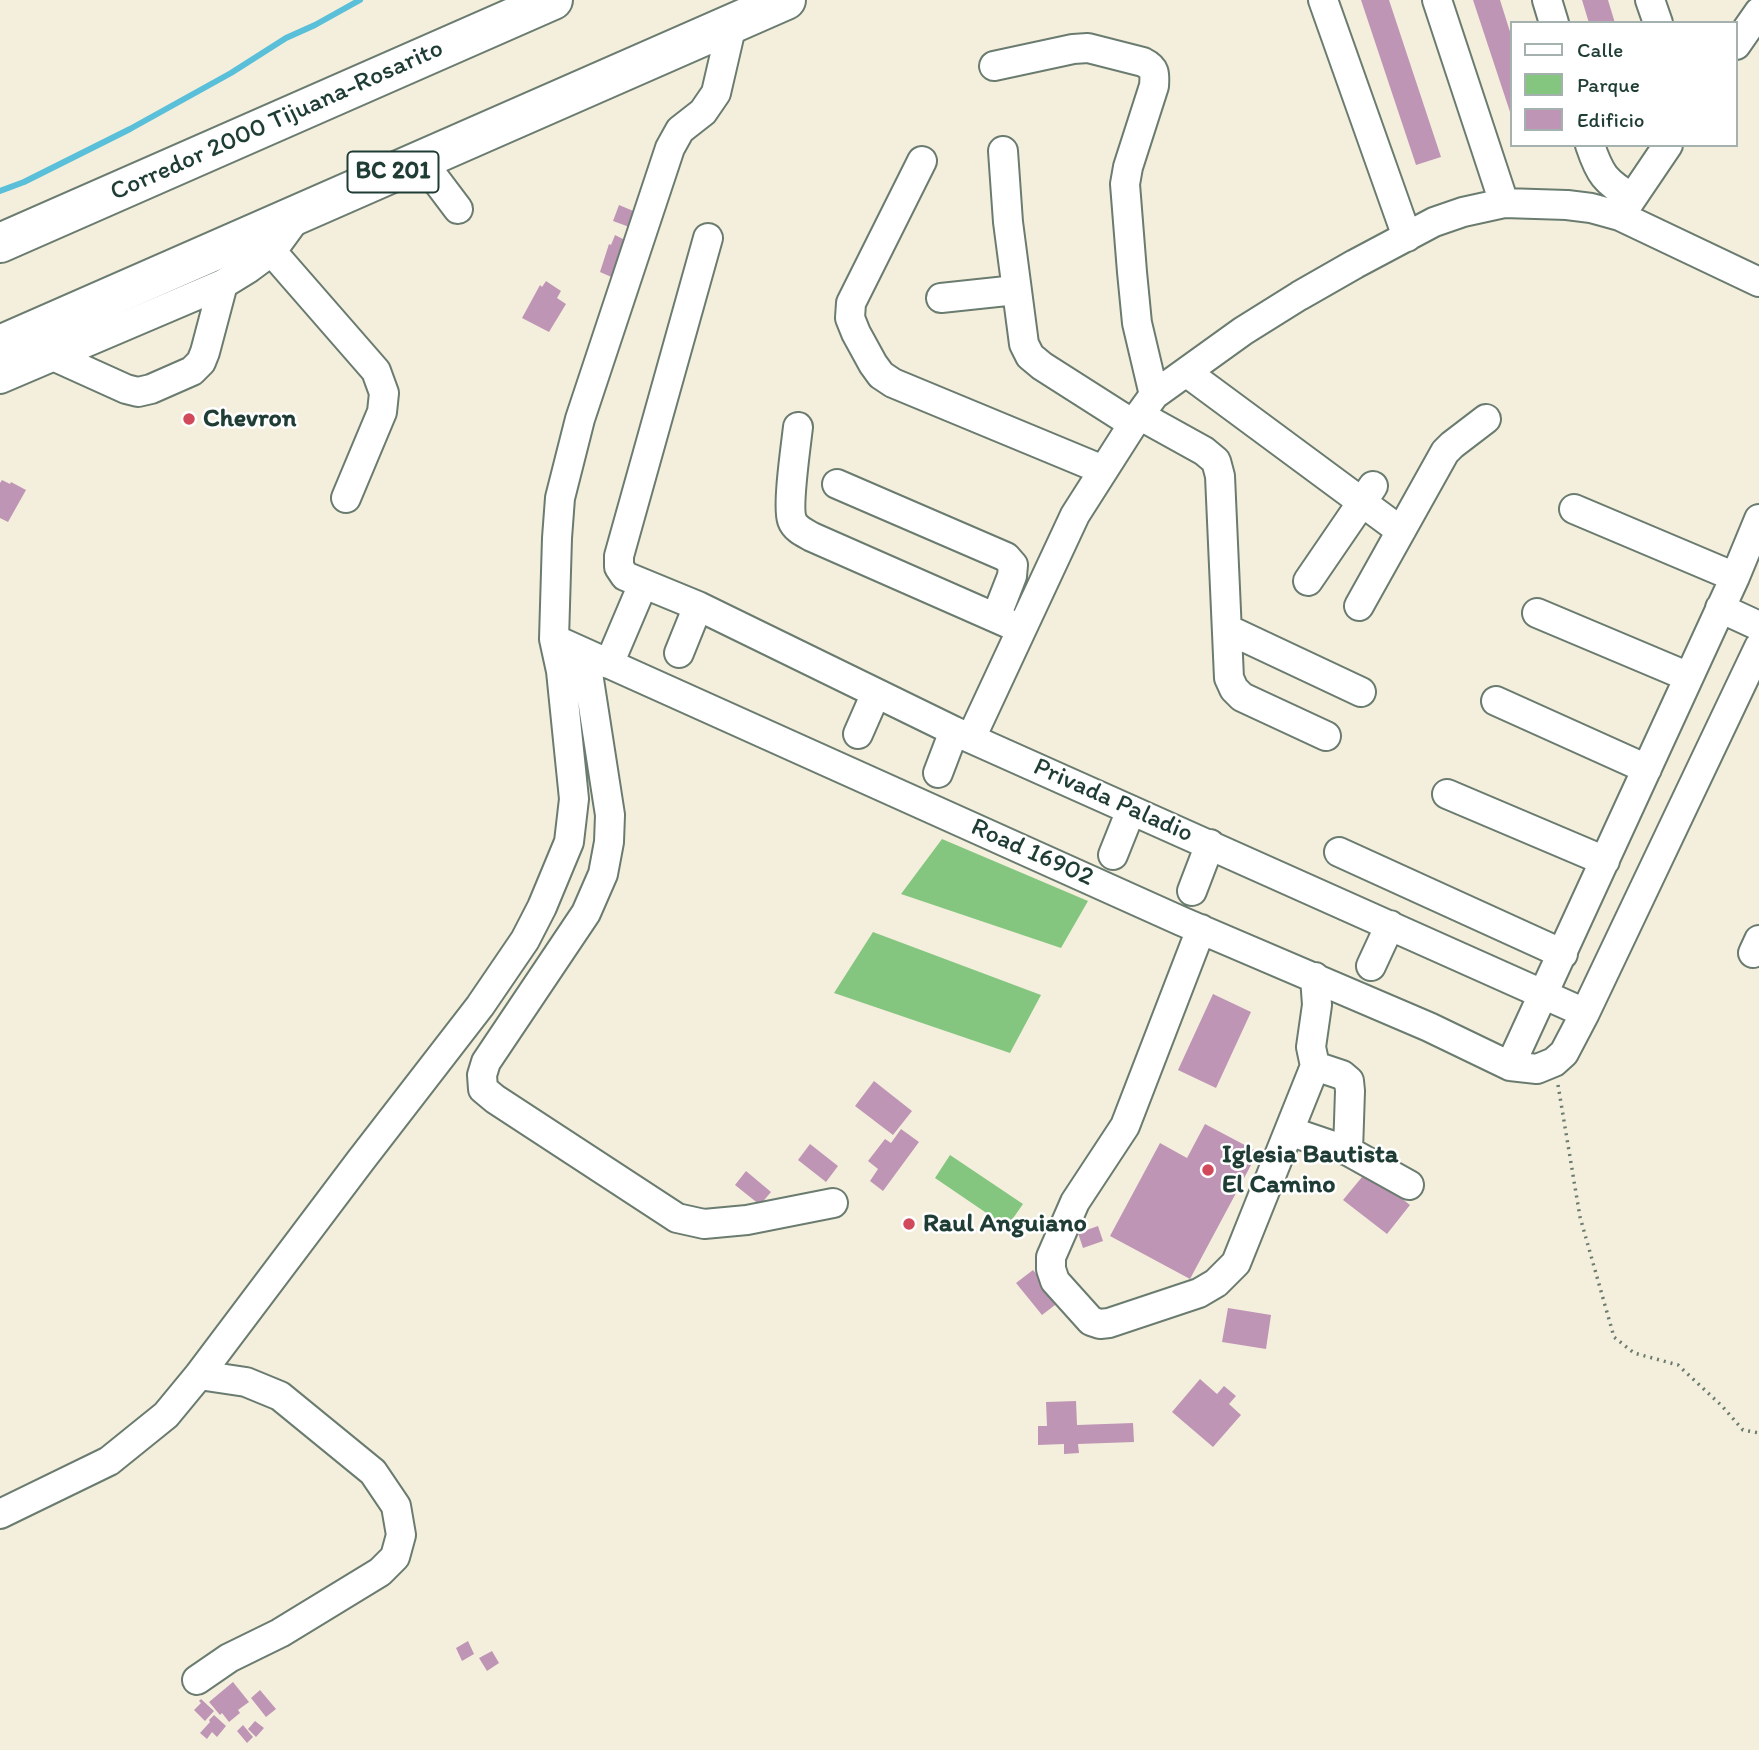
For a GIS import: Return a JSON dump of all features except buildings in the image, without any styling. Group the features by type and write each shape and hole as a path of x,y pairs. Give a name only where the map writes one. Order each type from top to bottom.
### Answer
{"highway":[{"name":"Corredor 2000 Tijuana-Rosarito","path":"0,243 553,0"},
{"name":"BC 201","path":"0,345 264,242 300,214 786,0"}],"street":[{"path":"1323,0 1407,237"},
{"path":"1437,0 1504,203"},
{"path":"1547,0 1552,21"},
{"path":"1650,0 1657,21"},
{"path":"0,1514 109,1461 166,1415 480,1006 524,940 542,906 569,842 574,799 561,671 554,639 560,498 580,419 670,148 680,130 703,112 716,93 732,23"},
{"path":"994,66 1088,48 1151,65 1155,74 1154,86 1125,184 1142,411"},
{"path":"1591,147 1598,167 1626,207 1759,282"},
{"path":"1626,207 1667,147"},
{"path":"1003,151 1016,290 1023,337 1030,356 1042,366 1142,411 1216,461 1220,476 1229,678 1234,689 1242,696 1325,736"},
{"path":"421,160 458,209"},
{"path":"922,161 851,303 850,318 873,364 881,375 893,383 1103,470"},
{"path":"938,773 1021,629 1074,515 1142,411 1186,372 1243,331 1299,296 1434,222 1504,203 1591,208 1626,207"},
{"name":"Privada Paladio","path":"708,238 619,556 619,568 625,576 698,606 962,735 1586,1013"},
{"path":"0,379 223,284 249,268 264,242 376,371 384,393 382,412 346,498"},
{"path":"53,356 126,389 138,392 151,389 192,371 201,362 223,284"},
{"path":"941,298 1016,290"},
{"path":"1186,372 1368,494 1401,531"},
{"path":"1359,606 1445,452 1486,419"},
{"path":"798,427 790,506 792,520 798,529 1021,629"},
{"path":"837,484 1006,557 1013,565 1012,576 996,617"},
{"path":"1308,581 1368,494"},
{"path":"1574,509 1735,577"},
{"path":"1759,519 1735,577 1510,1066 1536,1069 1554,1062 1564,1054 1586,1013 1759,647"},
{"path":"643,584 597,659 610,815 609,842 603,874 586,913 486,1062 482,1075 483,1089 677,1218 704,1224 747,1220 833,1203"},
{"path":"679,653 698,606"},
{"path":"1720,608 1759,626"},
{"path":"1536,613 1689,677"},
{"path":"1227,629 1361,692"},
{"name":"Road 16902","path":"554,639 1201,929 1437,1031 1510,1066"},
{"path":"858,734 876,693"},
{"path":"1496,701 1647,769"},
{"path":"1447,794 1605,861"},
{"path":"1113,855 1131,810"},
{"path":"1192,891 1210,844"},
{"path":"1339,852 1563,954"},
{"path":"1371,966 1390,925"},
{"path":"1201,929 1125,1126 1075,1202 1051,1257 1055,1282 1091,1321 1100,1324 1121,1319 1199,1293 1216,1283 1236,1263 1315,1066 1311,1047 1317,1005 1315,977"},
{"path":"1315,1066 1342,1075 1349,1081 1348,1152"},
{"path":"1289,1131 1348,1152 1409,1185"},
{"path":"197,1680 229,1658 280,1633 380,1572 395,1557 401,1535 396,1506 373,1472 280,1396 246,1382 199,1375"}],"path":[{"path":"1554,1062 1580,1217 1614,1338 1634,1353 1678,1365 1743,1430 1759,1433"}],"green space":[{"path":"942,839 1088,901 1061,948 901,894"},
{"path":"873,932 1041,995 1010,1053 834,993"},
{"path":"950,1155 1023,1204 1007,1227 935,1178"}],"waterway":[{"path":"0,191 24,182 130,129 231,73 286,38 360,0"}],"place":[{"name":"Chevron","path":"189,419"},
{"name":"Iglesia Bautista El Camino","path":"1208,1170"},
{"name":"Raul Anguiano","path":"909,1224"}]}
